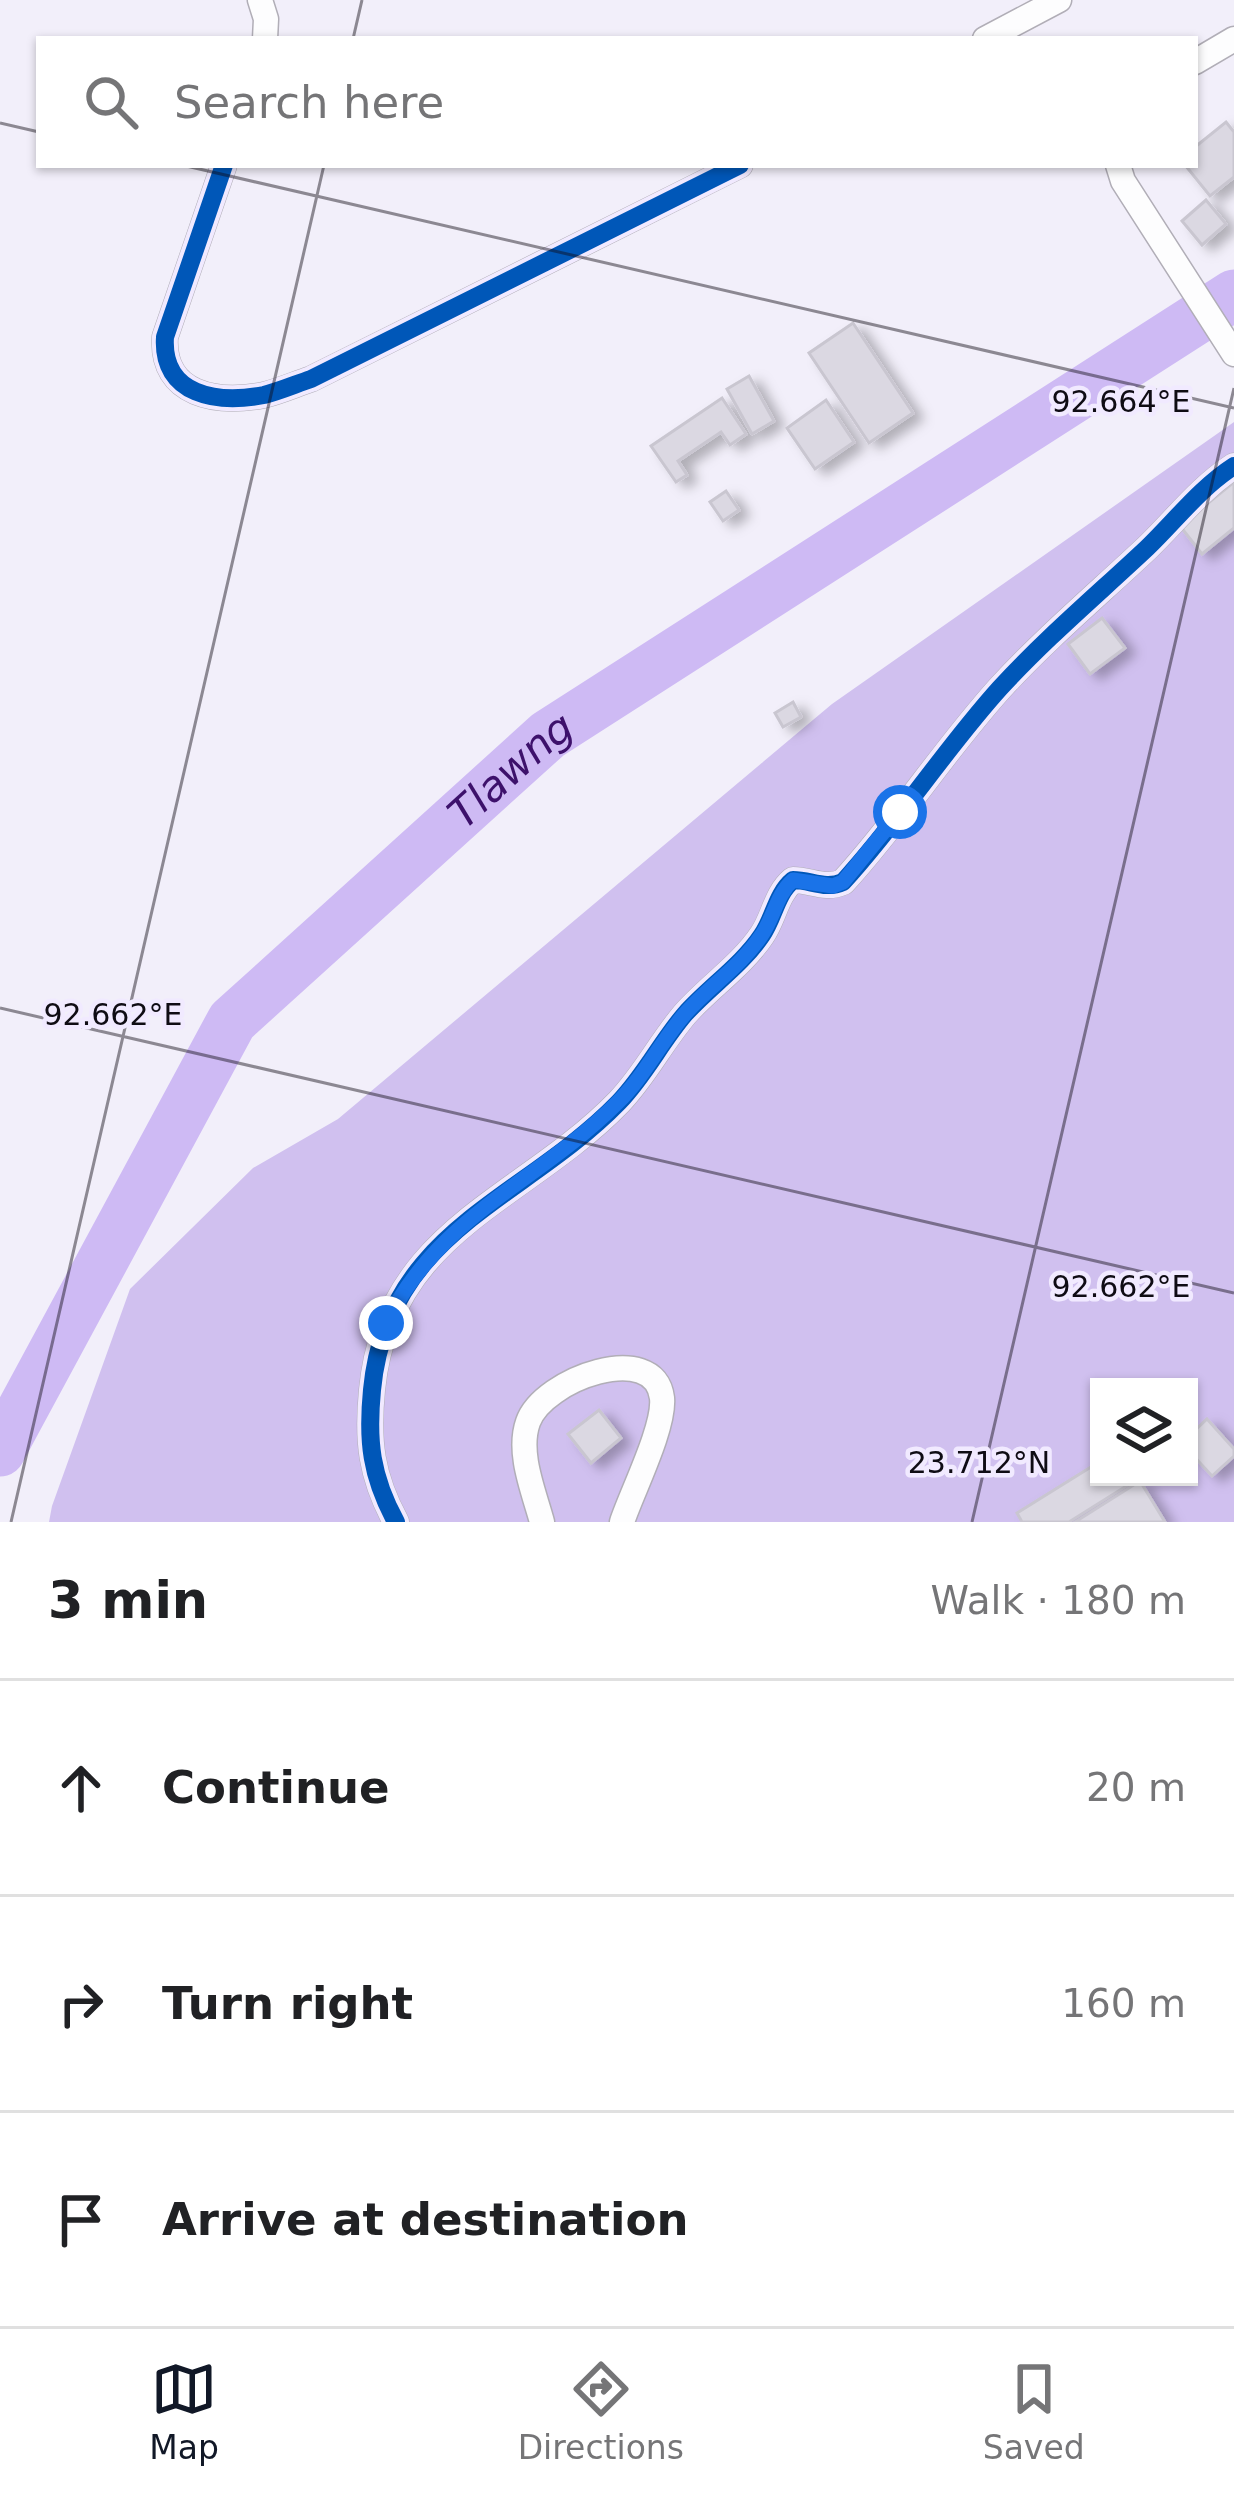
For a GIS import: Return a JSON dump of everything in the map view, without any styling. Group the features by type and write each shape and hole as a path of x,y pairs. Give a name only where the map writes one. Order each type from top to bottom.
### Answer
{"street":[{"path":"260,0 265,36"},
{"path":"991,36 1059,0"},
{"path":"1198,60 1234,39"},
{"path":"223,168 165,337 164,355 179,382 216,397 268,394 311,379 734,168"},
{"path":"1119,168 1234,354"},
{"path":"396,1522 380,1493 370,1450 374,1369 386,1323 401,1292 426,1259 458,1228 574,1142 619,1102 679,1022 763,934 785,887 793,880 833,886 843,882 997,691 1160,536 1179,512 1234,466"},
{"path":"542,1522 527,1468 528,1420 557,1387 619,1367 647,1376 662,1397 659,1420 622,1522"}],"shaded area":[{"path":"1234,422 1234,1522 49,1522 130,1289 253,1168 338,1119 832,704"}],"building":[{"path":"1226,122 1234,132 1234,177 1210,196 1187,168 1198,168 1198,145"},
{"path":"1206,200 1226,224 1202,245 1182,221"},
{"path":"853,323 913,413 869,443 809,353"},
{"path":"749,376 774,421 752,434 727,389"},
{"path":"722,398 746,434 730,445 721,432 678,461 687,475 676,482 651,446"},
{"path":"826,400 854,442 815,469 787,428"},
{"path":"1234,482 1234,528 1202,554 1180,526"},
{"path":"726,491 739,510 723,521 710,502"},
{"path":"1102,618 1125,648 1090,674 1068,644"},
{"path":"793,702 801,717 783,727 775,713"},
{"path":"599,1410 621,1438 591,1463 568,1434"},
{"path":"1207,1419 1234,1449 1234,1456 1212,1476 1198,1461 1198,1428"},
{"path":"1090,1468 1090,1486 1126,1486 1069,1522 1022,1522 1017,1513"},
{"path":"1132,1486 1143,1486 1165,1522 1075,1522"}],"waterway":[{"name":"Tlawng","path":"0,1451 232,1021 548,735 1234,295"}],"cycle path":[{"path":"223,168 165,337 166,357 182,384 196,392 229,398 264,395 311,379 734,168"},
{"path":"396,1522 373,1458 372,1390 383,1336 403,1291 431,1255 619,1102 685,1014 754,946 793,880 824,885 843,882 1000,688 1199,494 1234,466"}],"route":[{"path":"386,1323 401,1292 426,1259 458,1228 574,1142 619,1102 696,1001 763,934 785,887 793,880 823,886 843,882 900,812"}]}
